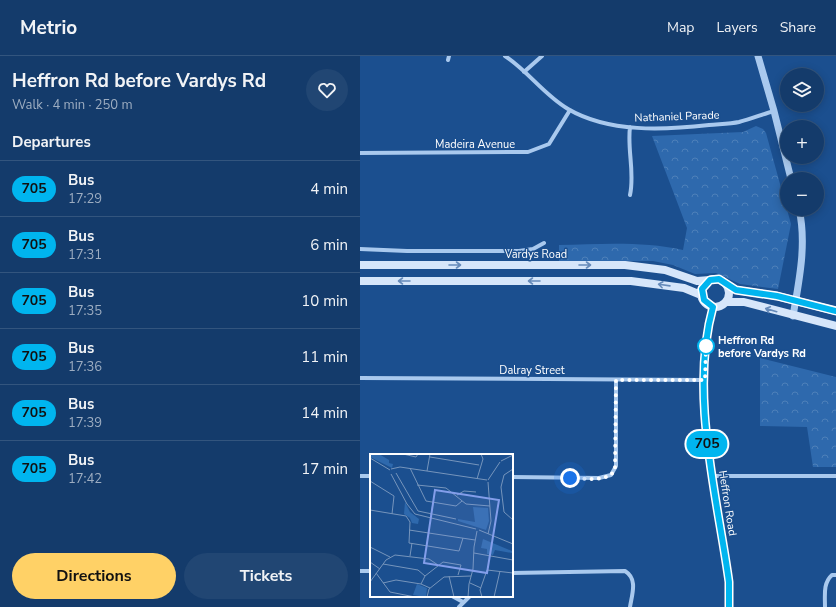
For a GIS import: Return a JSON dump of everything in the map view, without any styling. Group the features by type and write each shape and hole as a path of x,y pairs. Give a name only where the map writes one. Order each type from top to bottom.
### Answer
{"main road":[{"name":"Vardys Road","path":"360,265 625,265 666,270 697,281 710,280"},
{"path":"701,295 703,286 710,280 719,279 736,290 777,296 836,311"},
{"path":"360,281 631,282 684,288 701,295 706,304 713,307 718,307 726,302 744,302 836,326"},
{"path":"726,302 730,293 727,285"}],"street":[{"name":"Nathaniel Parade","path":"505,56 553,99 570,110 600,122 630,128 678,128 738,122 774,111"},
{"path":"524,72 542,56"},
{"path":"758,56 789,172"},
{"name":"Madeira Avenue","path":"360,153 528,152 549,144 570,110"},
{"path":"630,128 629,139 633,178 630,195"},
{"path":"793,316 802,249 802,224 800,216"},
{"path":"360,249 407,251 519,251 533,249 544,243"},
{"name":"Heffron Road","path":"713,307 706,338 705,430 729,582 729,607"},
{"name":"Dalray Street","path":"360,378 705,380"},
{"path":"513,477 600,478 612,475 616,466 616,380"},
{"path":"713,476 836,476"},
{"path":"513,573 625,571 631,575 633,581 630,607"},
{"path":"825,607 826,585 834,575"},
{"path":"454,597 463,602"},
{"path":"459,607 469,597"}],"green space":[{"path":"756,126 763,129 766,133 780,184 780,216 789,216 791,224 778,289 740,284 716,273 695,274 673,265 653,261 559,261 559,245 637,244 683,250 687,228 652,136 743,132"},
{"path":"760,358 836,377 836,467 813,467 807,427 760,426"}],"bus line":[{"name":"705","path":"729,607 729,582 705,430 706,338 707,328 713,307 706,304 701,295 703,286 710,280 719,279 736,290 777,296 836,311"}],"place":[{"name":"Heffron Rd before Vardys Rd","path":"706,346"}],"route":[{"path":"570,478 604,478 612,475 615,470 616,380 705,380 706,346"}]}
